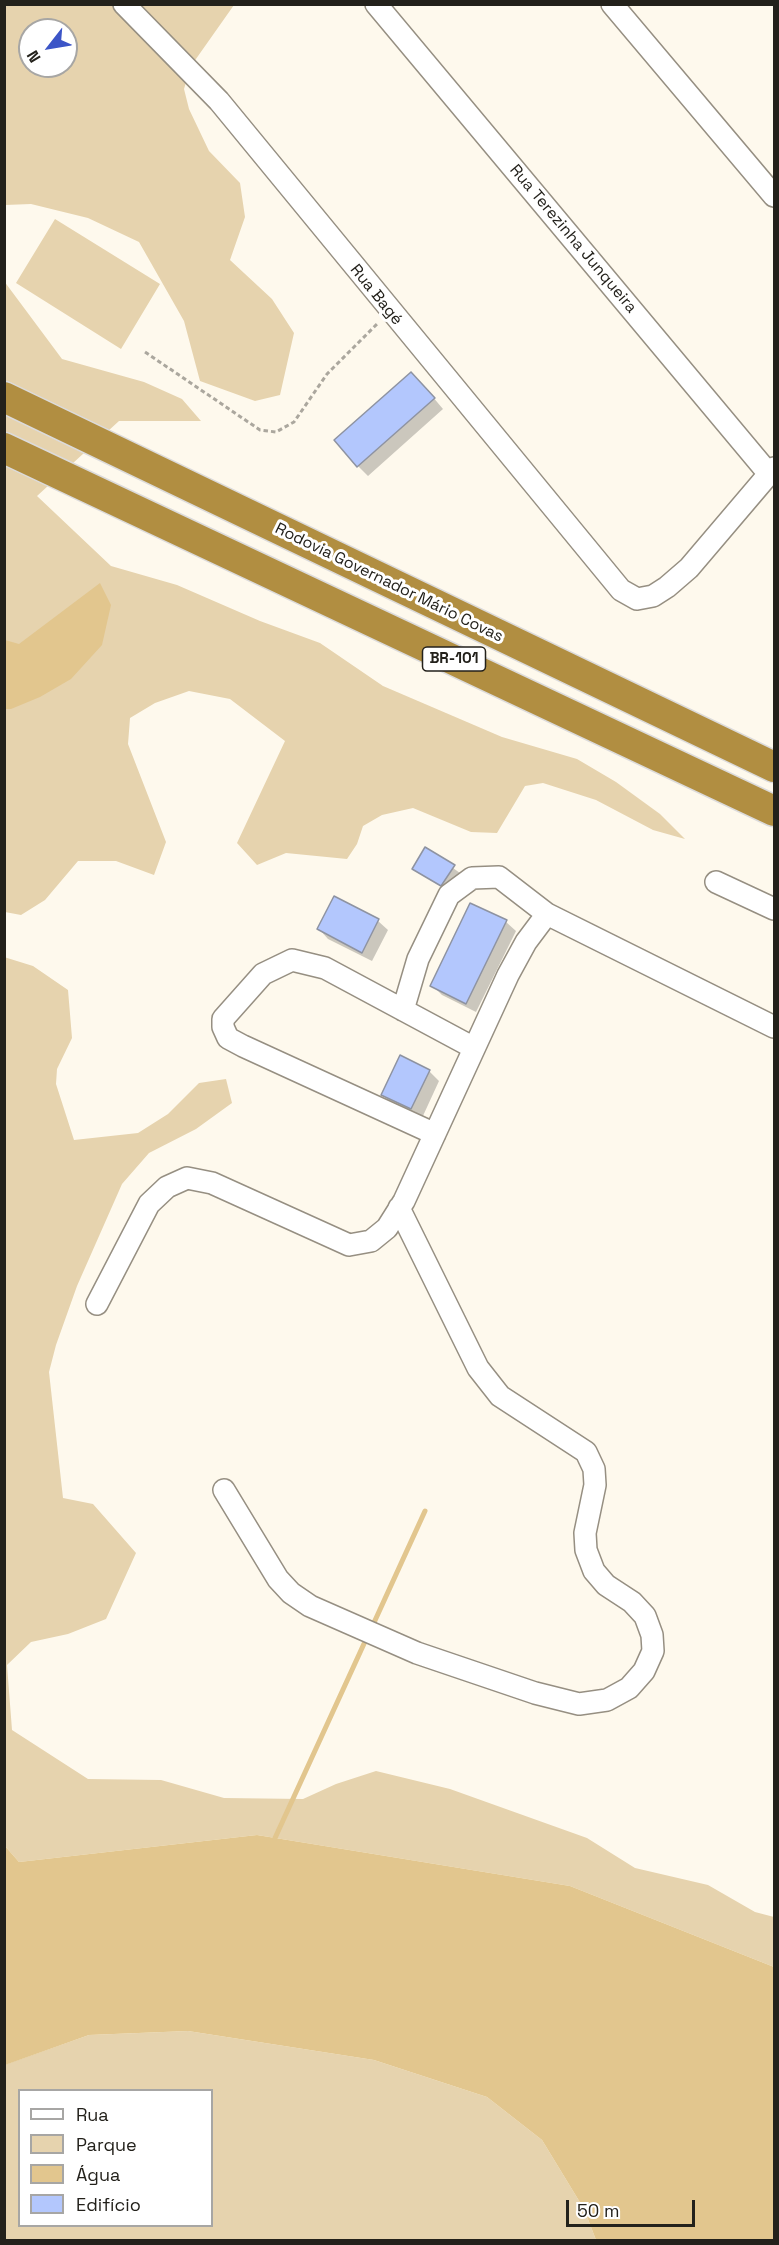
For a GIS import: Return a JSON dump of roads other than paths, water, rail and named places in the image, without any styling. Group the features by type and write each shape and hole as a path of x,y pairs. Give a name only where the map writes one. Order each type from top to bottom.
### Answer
{"highway":[{"name":"Rodovia Governador Mário Covas","path":"4,397 774,767"},
{"name":"BR-101","path":"4,448 774,811"}],"street":[{"name":"Rua Bagé","path":"124,4 219,101 621,590 637,599 653,596 667,587 689,568 772,471"},
{"name":"Rua Terezinha Junqueira","path":"376,4 772,471"},
{"path":"612,4 774,196"},
{"path":"403,1010 418,959 449,895 472,878 499,877 547,914 774,1027"},
{"path":"717,882 774,909"},
{"path":"97,1304 149,1204 167,1187 187,1178 212,1183 349,1245 371,1241 387,1228 435,1134 526,942 547,914"},
{"path":"435,1134 228,1038 223,1027 223,1019 263,975 292,960 325,968 474,1048"},
{"path":"224,1490 278,1579 291,1593 310,1606 368,1631 464,1669 579,1704 607,1700 628,1688 644,1671 653,1651 652,1635 645,1617 632,1602 606,1585 594,1571 586,1550 585,1533 595,1485 594,1469 586,1452 500,1396 478,1368 399,1208"}],"water":[{"path":"100,583 111,605 102,645 71,679 40,697 11,709 5,709 5,640 19,644"},
{"path":"257,1835 570,1886 774,1967 774,2240 596,2240 584,2209 542,2140 487,2097 374,2060 188,2031 89,2035 5,2065 5,1846 19,1862"}],"waterway":[{"path":"372,1627 425,1511"},
{"path":"275,1838 368,1635"}]}
